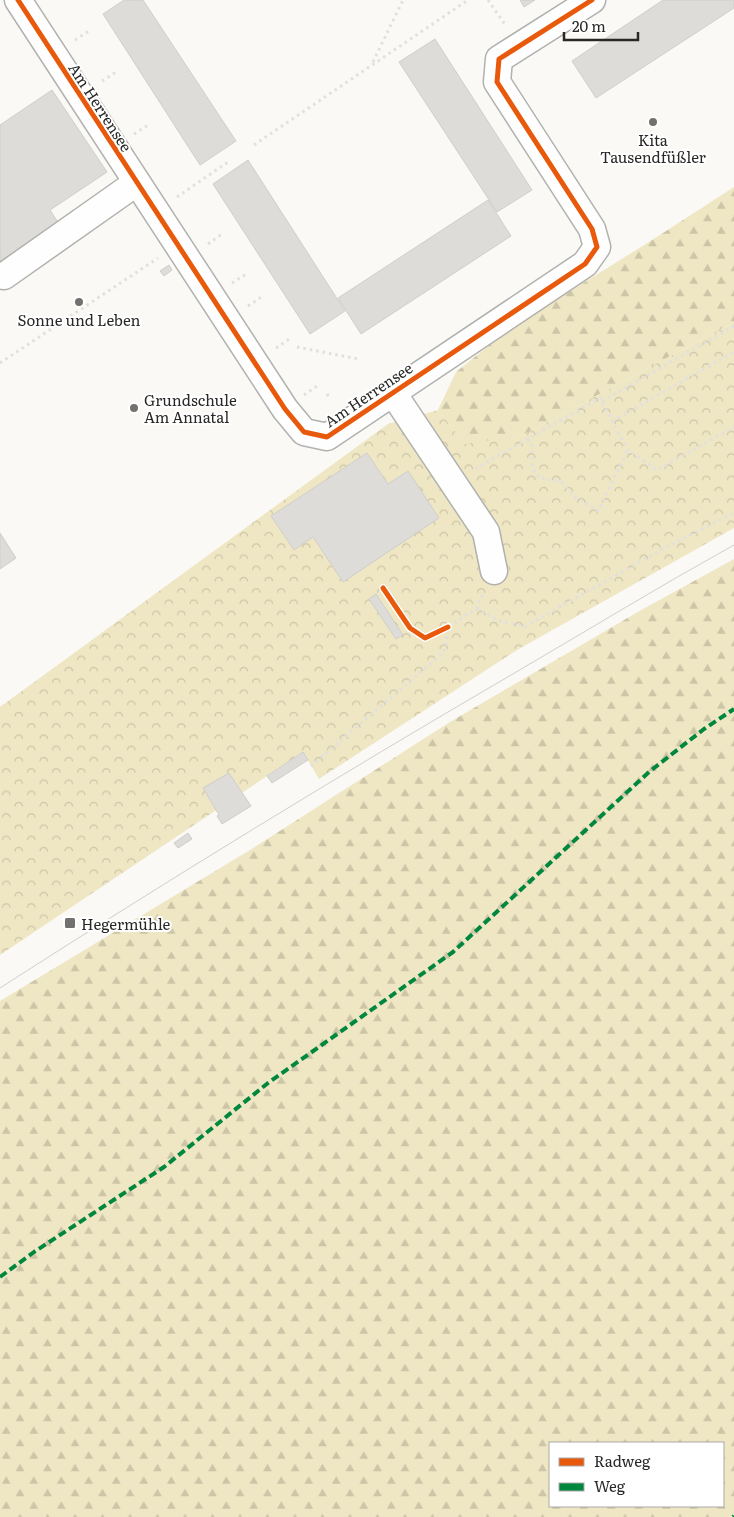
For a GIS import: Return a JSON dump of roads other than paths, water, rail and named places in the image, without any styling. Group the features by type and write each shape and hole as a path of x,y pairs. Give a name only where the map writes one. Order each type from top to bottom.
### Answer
{"street":[{"name":"Am Herrensee","path":"18,0 285,409 304,432 327,437 584,264 597,247 592,229 497,82 498,59 592,0"},
{"path":"4,276 136,183"},
{"path":"393,393 486,532 494,571"}],"tram line":[{"path":"0,988 318,790 734,545"}],"place":[{"name":"Kita Tausendfüßler","path":"653,122"},
{"name":"Sonne und Leben","path":"79,302"},
{"name":"Grundschule Am Annatal","path":"134,408"},
{"name":"Hegermühle","path":"70,923"}]}
